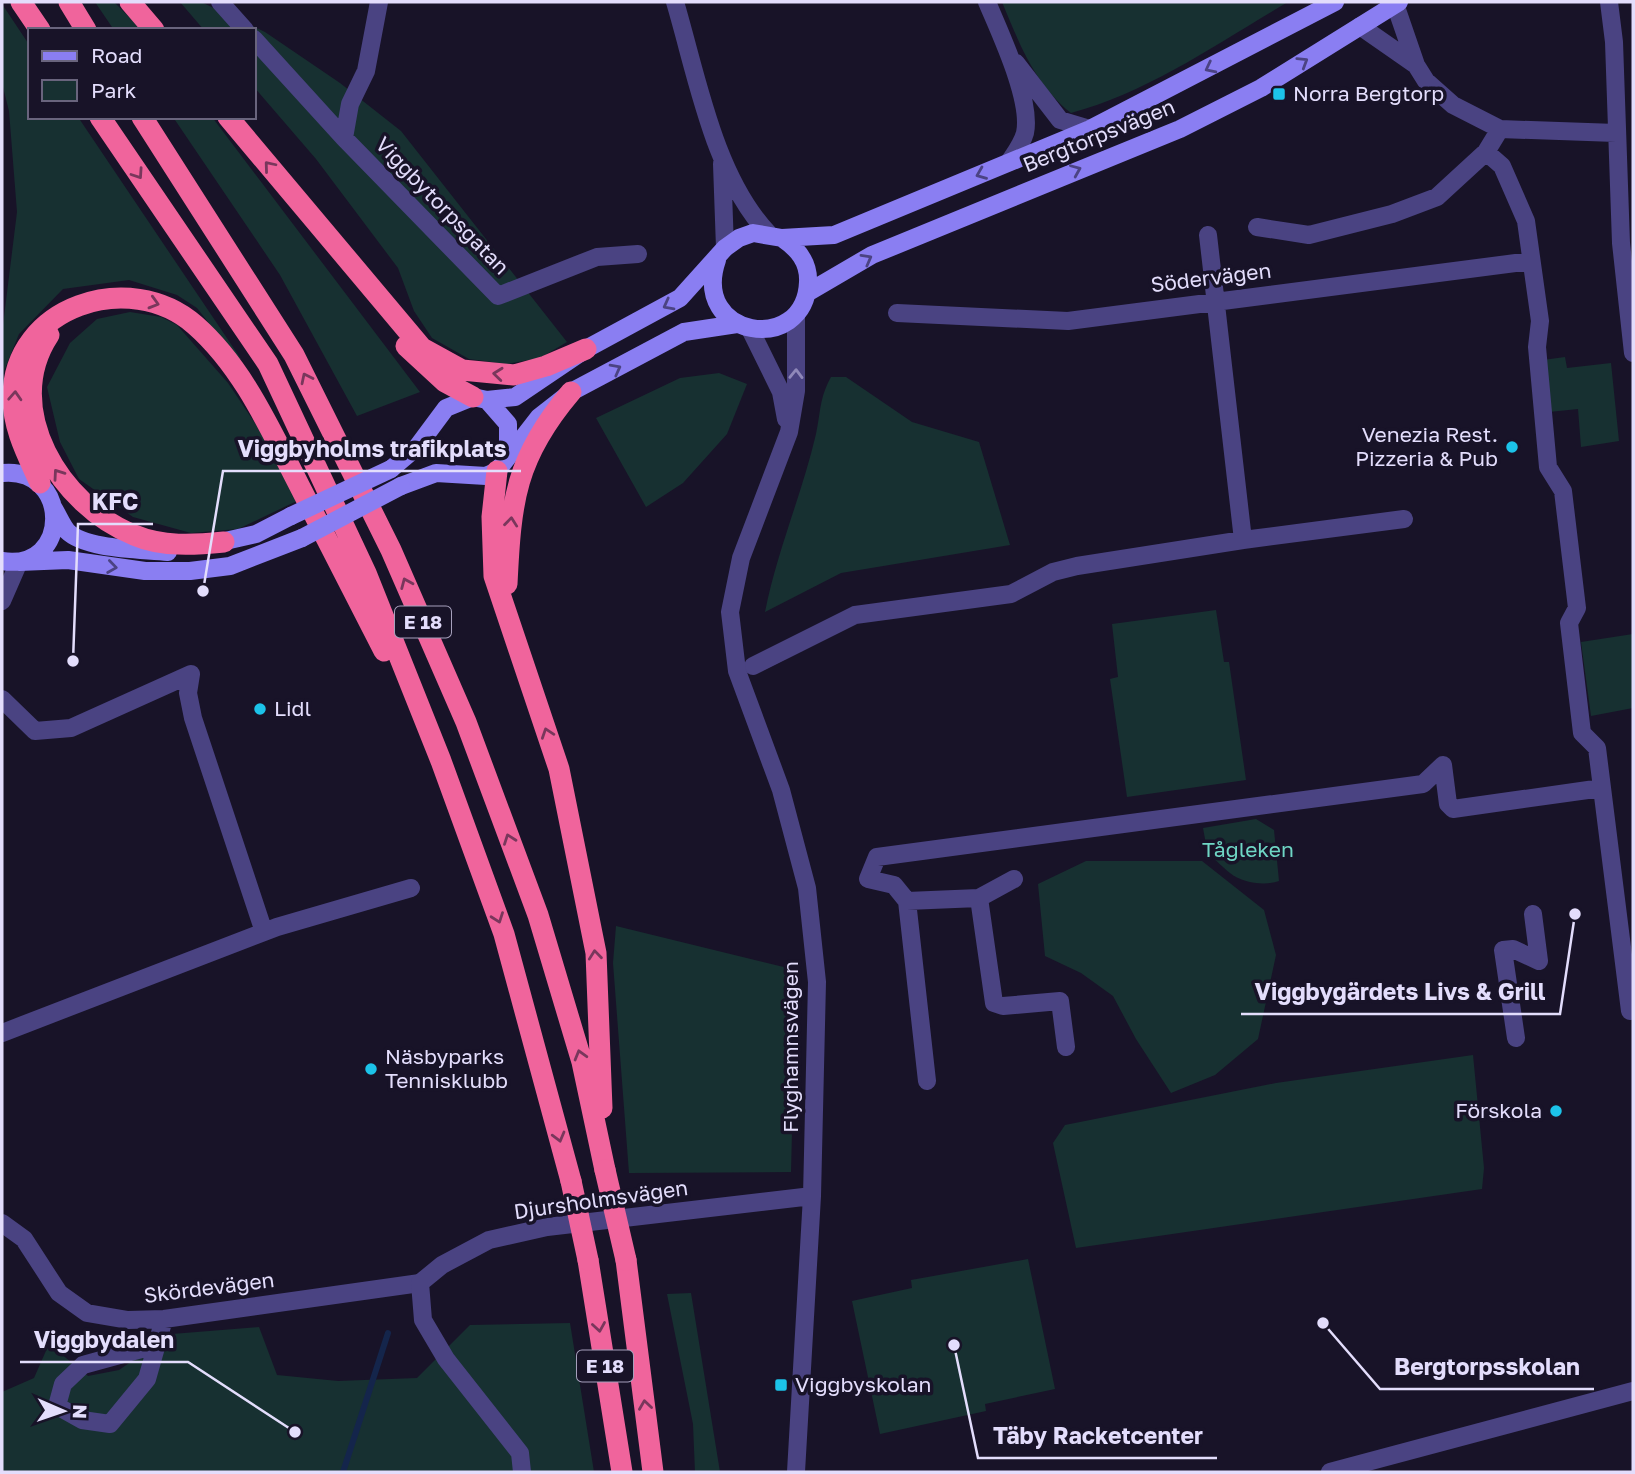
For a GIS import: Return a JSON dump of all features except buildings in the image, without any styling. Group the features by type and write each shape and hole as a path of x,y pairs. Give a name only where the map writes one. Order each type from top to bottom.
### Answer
{"highway":[{"path":"21,2 39,28"},
{"path":"69,2 85,28"},
{"path":"130,2 152,28"},
{"name":"E 18","path":"101,119 268,364 366,573 441,761 504,934 571,1181 588,1260 622,1472"},
{"name":"E 18","path":"143,119 294,355 397,562 466,722 538,915 582,1062 625,1260 653,1472"},
{"path":"230,119 422,348 462,370 514,375 546,366 586,349"},
{"path":"310,214 372,304 415,358 445,382 480,398"},
{"path":"40,483 19,435 13,397 22,357 37,334 57,317 106,297 140,299 172,308 213,341 257,403 441,761"},
{"path":"88,303 56,325 41,348 32,380 36,427 52,467 72,493 102,519 135,536 184,546 223,542"},
{"path":"506,614 510,518 523,462 545,423 571,392"},
{"path":"503,464 492,517 495,576 559,769 596,953 604,1170"}],"main road":[{"name":"Bergtorpsvägen","path":"40,483 67,531 95,544 170,552 256,534 391,469 416,447 446,408 480,398 515,397 586,349 680,298 738,238 834,235 1090,129 1335,2"},
{"name":"Bergtorpsvägen","path":"807,293 872,255 1180,129 1261,88 1397,3"},
{"path":"10,561 68,561 145,571 190,571 230,566 302,538 401,486 436,473 486,476 503,464 539,417 571,392 684,332 743,327 763,330 782,324 796,315 807,293 808,272 803,258 775,236"},
{"path":"721,253 712,273 712,289 717,304 743,327"},
{"path":"480,398 508,424 503,464"},
{"path":"2,473 27,475 40,483"},
{"path":"10,561 39,552 47,544 55,524 53,508"}],"street":[{"path":"220,2 243,28"},
{"path":"344,138 350,104 366,71 379,2"},
{"path":"675,2 721,157 751,215 775,236"},
{"path":"987,2 1009,54 1022,100 1025,131 1009,162"},
{"path":"1609,2 1614,42 1621,243 1633,353"},
{"path":"1397,3 1416,65 1426,81 1453,105 1500,129 1616,133"},
{"path":"1360,26 1416,65"},
{"name":"Viggbytorpsgatan","path":"256,41 344,138 498,296 597,257 638,254"},
{"path":"1009,54 1060,120 1090,129"},
{"name":"Södervägen","path":"1257,227 1309,235 1392,214 1437,197 1486,152 1500,129"},
{"path":"1486,152 1502,166 1526,221 1540,321 1537,347 1548,467 1563,491 1577,608 1569,623 1583,733 1597,748 1630,1011"},
{"path":"721,157 721,253"},
{"path":"1208,235 1243,540"},
{"name":"Södervägen","path":"897,313 1068,321 1531,261"},
{"name":"Flyghamnsvägen","path":"796,315 796,391 789,432 741,558 730,612 737,671 781,790 807,888 817,982 812,1196 796,1472"},
{"path":"743,327 781,392 789,432"},
{"path":"752,666 855,615 1012,594 1053,572 1077,566 1243,540 1404,519"},
{"path":"2,601 10,561"},
{"path":"2,699 35,731 71,727 191,674 188,693 193,718 264,932"},
{"path":"927,1081 907,901 894,885 869,879 877,857 1423,784 1443,765 1448,804 1453,809 1602,788"},
{"path":"907,901 979,898 1014,879"},
{"path":"2,1033 264,932 411,888"},
{"path":"979,898 994,1003 1003,1006 1060,1001 1066,1046"},
{"path":"1516,1038 1503,950 1513,949 1539,961 1533,914"},
{"name":"Djursholmsvägen","path":"420,1283 442,1265 489,1240 547,1227 783,1197 812,1196"},
{"name":"Skördevägen","path":"2,1223 24,1239 58,1293 87,1313 128,1320 164,1319 420,1283"},
{"path":"420,1283 424,1320 446,1359 520,1453 522,1472"},
{"path":"156,1345 83,1364 63,1384 57,1406 82,1420 110,1424 147,1379 164,1319"},
{"path":"1330,1472 1633,1391"}],"green space":[{"path":"95,2 114,2 140,28 113,28"},
{"path":"180,2 201,2 265,32 340,83 401,131 567,342 540,358 507,364 469,359 432,338 414,311 398,268 316,159 256,89 256,28 202,28"},
{"path":"1002,2 1288,2 1209,50 1128,93 1071,113 1047,89 1029,62"},
{"path":"2,4 28,43 28,119 79,119 241,359 237,359 197,308 177,295 129,280 63,289 19,334 2,376 3,325 17,212 9,111 2,83"},
{"path":"174,119 214,119 420,392 357,416 280,275"},
{"path":"130,312 161,317 177,325 228,383 289,474 299,500 238,529 191,533 133,517 79,479 60,442 47,387 70,343 97,319"},
{"path":"1565,357 1567,368 1611,363 1619,441 1581,447 1578,409 1549,412 1543,360"},
{"path":"719,373 747,384 727,434 683,483 646,507 596,418 680,378"},
{"path":"831,377 846,377 912,422 979,442 1010,545 841,573 765,612 816,434 822,399"},
{"path":"1216,610 1224,662 1229,662 1246,780 1127,797 1110,679 1118,677 1112,624"},
{"path":"1633,634 1633,708 1591,716 1581,642"},
{"name":"Tågleken","path":"1256,819 1274,830 1279,881 1273,883 1241,879 1208,855 1203,828"},
{"path":"1086,861 1202,861 1264,910 1276,955 1258,1039 1215,1075 1171,1093 1136,1039 1113,996 1081,973 1045,956 1038,884"},
{"path":"616,926 796,970 791,1172 629,1173 613,963"},
{"path":"1473,1055 1484,1168 1482,1189 1076,1248 1053,1143 1065,1125 1276,1083"},
{"path":"1028,1259 1055,1389 985,1404 986,1411 880,1434 852,1301 912,1288 911,1280"},
{"path":"691,1293 720,1472 695,1472 693,1424 667,1294"},
{"path":"570,1323 594,1472 2,1472 2,1392 34,1378 49,1344 88,1376 119,1370 172,1334 259,1327 277,1375 338,1381 417,1378 470,1325"}],"waterway":[{"path":"343,1472 388,1333"}],"place":[{"name":"Norra Bergtorp","path":"1279,94"},
{"name":"Venezia Rest. Pizzeria & Pub","path":"1512,447"},
{"name":"Viggbyholms trafikplats","path":"203,591"},
{"name":"KFC","path":"73,661"},
{"name":"Lidl","path":"260,709"},
{"name":"Viggbygärdets Livs & Grill","path":"1575,914"},
{"name":"Näsbyparks Tennisklubb","path":"371,1069"},
{"name":"Förskola","path":"1556,1111"},
{"name":"Bergtorpsskolan","path":"1323,1323"},
{"name":"Täby Racketcenter","path":"954,1345"},
{"name":"Viggbyskolan","path":"781,1385"},
{"name":"Viggbydalen","path":"295,1432"}]}
